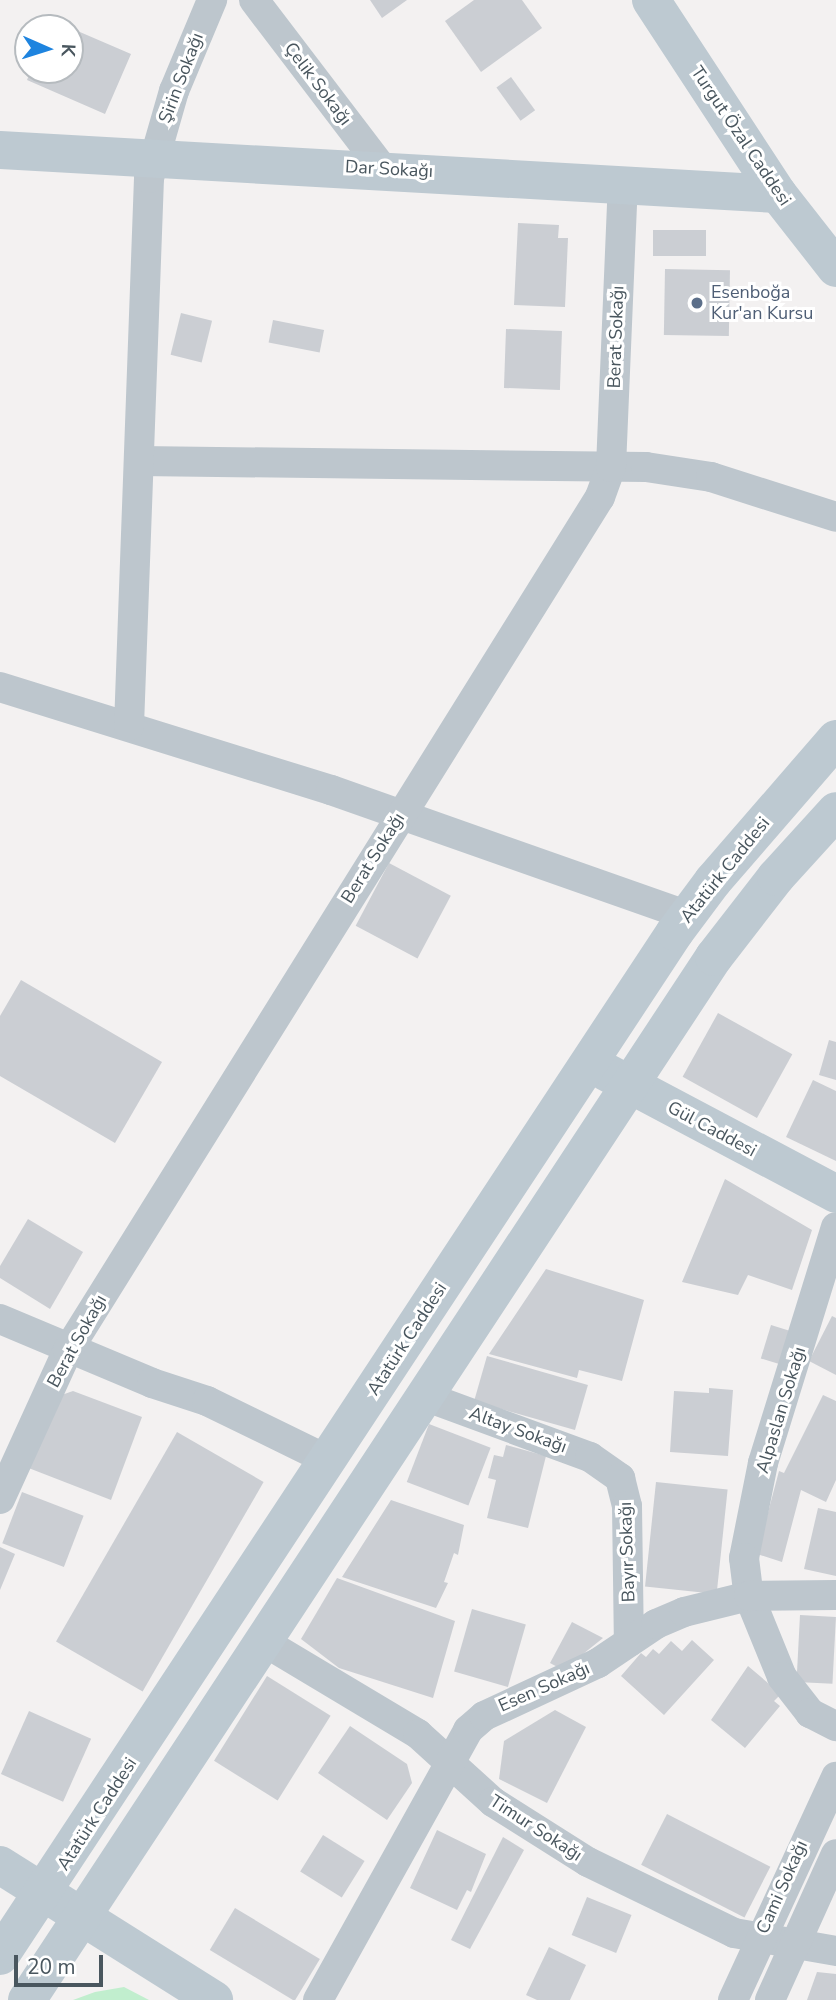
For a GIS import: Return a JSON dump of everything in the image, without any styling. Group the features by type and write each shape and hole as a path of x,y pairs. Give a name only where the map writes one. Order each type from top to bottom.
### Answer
{"street":[{"name":"Şirin Sokağı","path":"129,726 147,200 153,157 174,91 212,0"},
{"name":"Çelik Sokağı","path":"254,0 382,169"},
{"name":"Turgut Özal Caddesi","path":"651,0 778,194 836,268"},
{"name":"Dar Sokağı","path":"0,150 382,169 778,194"},
{"name":"Berat Sokağı","path":"0,1499 68,1350 398,816 591,512 611,467 623,183"},
{"path":"139,461 678,470 711,477 836,517"},
{"path":"0,687 129,726 686,915"},
{"name":"Atatürk Caddesi","path":"0,1956 45,1894 686,915 836,739"},
{"path":"27,2000 84,1920 424,1396 737,926 836,811"},
{"name":"Gül Caddesi","path":"590,1062 629,1086 836,1194"},
{"name":"Alpaslan Sokağı","path":"836,1227 749,1524 744,1558 749,1596 766,1644 794,1697 810,1713 836,1726"},
{"path":"0,1319 68,1350 207,1401 328,1460"},
{"name":"Altay Sokağı","path":"424,1396 611,1467"},
{"name":"Bayır Sokağı","path":"611,1467 624,1488 626,1506 629,1642"},
{"name":"Esen Sokağı","path":"318,2000 468,1730 484,1716 577,1674 684,1612 749,1596 836,1595"},
{"name":"Timur Sokağı","path":"266,1643 418,1734 451,1761 493,1802 588,1862 691,1914 759,1939 836,1951"},
{"name":"Cami Sokağı","path":"733,2000 836,1777"},
{"name":"Cami Sokağı","path":"770,2000 836,1854"},
{"path":"0,1865 214,2000"},
{"path":"0,1912 5,1915 0,1922"}],"green space":[{"path":"124,1987 149,2000 73,2000 95,1992"}],"building":[{"path":"370,0 407,0 382,18"},
{"path":"474,0 522,0 542,28 481,72 445,21"},
{"path":"84,34 131,54 105,114 36,84 84,84"},
{"path":"511,77 535,110 521,121 496,88"},
{"path":"518,223 559,225 558,238 568,238 565,307 514,305"},
{"path":"653,230 706,230 706,256 653,256"},
{"name":"Esenboğa Kur'an Kursu","path":"665,269 730,270 729,336 664,335"},
{"path":"181,313 212,321 202,362 171,355"},
{"path":"273,320 324,330 320,352 269,343"},
{"path":"506,329 562,331 560,390 504,388"},
{"path":"389,863 451,896 417,959 356,926"},
{"path":"21,980 162,1062 115,1143 0,1076 0,1016"},
{"path":"718,1013 792,1054 757,1118 683,1077"},
{"path":"829,1040 836,1042 836,1080 819,1075"},
{"path":"813,1080 836,1091 836,1161 786,1137"},
{"path":"725,1179 812,1230 792,1290 748,1275 738,1295 682,1282"},
{"path":"28,1219 83,1252 50,1309 0,1278 0,1266"},
{"path":"546,1269 644,1300 622,1381 579,1370 577,1378 489,1354"},
{"path":"832,1316 836,1318 836,1375 809,1361"},
{"path":"771,1325 791,1331 781,1365 761,1358"},
{"path":"487,1356 588,1385 575,1430 474,1401"},
{"path":"709,1388 733,1390 728,1456 670,1452 674,1391 709,1393"},
{"path":"73,1391 142,1417 111,1500 26,1467 53,1398"},
{"path":"823,1395 836,1401 836,1480 826,1502 801,1490 782,1562 757,1554 779,1471 784,1473"},
{"path":"429,1424 491,1448 468,1506 407,1482"},
{"path":"177,1432 264,1482 143,1692 56,1642"},
{"path":"506,1445 546,1456 528,1528 487,1518 496,1480 488,1478 494,1455 503,1457"},
{"path":"656,1482 728,1490 717,1594 645,1586"},
{"path":"22,1492 84,1516 64,1567 2,1543"},
{"path":"391,1500 464,1525 458,1555 454,1553 444,1582 448,1583 436,1608 342,1577"},
{"path":"818,1508 836,1512 836,1576 804,1569"},
{"path":"0,1547 15,1554 0,1590"},
{"path":"337,1578 455,1621 433,1698 339,1668 301,1639"},
{"path":"472,1609 526,1624 508,1687 454,1671"},
{"path":"800,1615 836,1617 832,1684 796,1682"},
{"path":"572,1622 603,1638 563,1670 550,1663"},
{"path":"692,1640 714,1660 664,1715 621,1676 641,1653 646,1657 653,1649 659,1654 671,1641 682,1651"},
{"path":"748,1666 781,1694 774,1701 780,1706 745,1748 711,1720"},
{"path":"267,1676 331,1716 278,1801 214,1761"},
{"path":"555,1710 586,1727 547,1803 499,1779 504,1741"},
{"path":"29,1711 91,1739 63,1802 1,1774"},
{"path":"350,1726 407,1764 412,1783 387,1820 318,1773"},
{"path":"667,1814 770,1867 744,1917 641,1865"},
{"path":"437,1830 486,1854 471,1892 467,1890 457,1910 410,1888"},
{"path":"323,1835 365,1861 342,1897 300,1871"},
{"path":"503,1837 524,1850 470,1949 451,1940"},
{"path":"587,1897 632,1915 616,1953 572,1935"},
{"path":"235,1908 320,1959 293,2000 210,1950"},
{"path":"549,1947 586,1965 570,2000 537,2000 526,1995"},
{"path":"817,1972 836,1974 836,2000 807,2000"}],"place":[{"name":"Esenboğa Kur'an Kursu","path":"697,303"}]}
